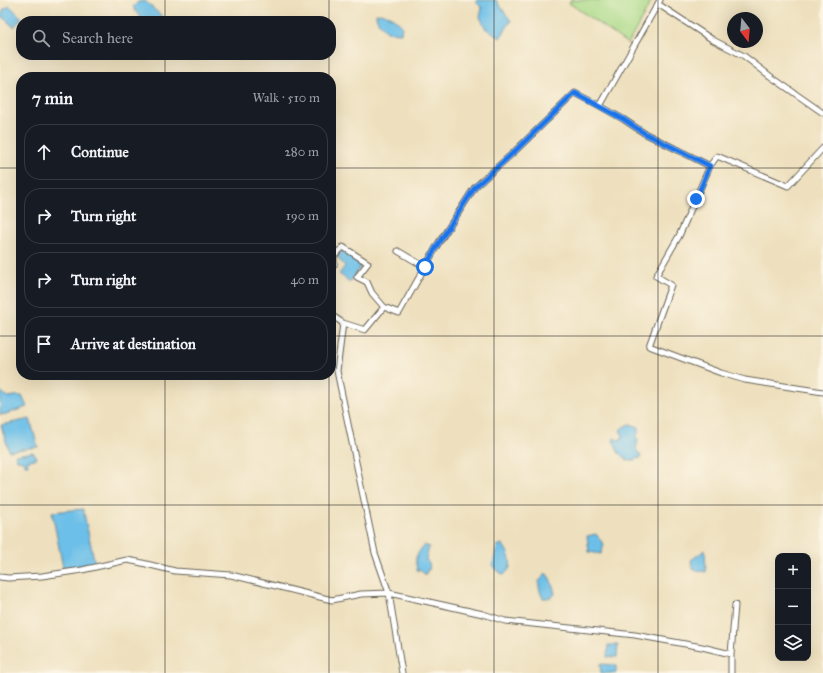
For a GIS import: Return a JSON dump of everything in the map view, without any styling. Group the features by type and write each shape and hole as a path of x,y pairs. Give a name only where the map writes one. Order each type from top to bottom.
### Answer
{"street":[{"path":"600,106 659,2 713,40 744,56 823,113"},
{"path":"336,254 343,247 368,263 358,277 367,282 372,292 384,306 399,313 438,244 475,187 514,152 575,93 623,119 644,133 710,166"},
{"path":"823,148 788,186 717,156 710,166 679,236 656,276 671,285 649,346 721,373 745,380 823,392"},
{"path":"398,251 425,267"},
{"path":"336,318 344,323 365,330 384,306"},
{"path":"344,323 337,371 375,553 389,593 402,673"},
{"path":"0,577 42,576 82,570 127,560 175,571 231,575 332,600 361,594 389,593 483,614 505,621 635,635 702,646 731,654"},
{"path":"731,673 735,605"}],"green space":[{"path":"571,0 652,0 628,44 569,3"}],"water":[{"path":"477,0 496,0 511,21 500,38 486,29 480,17 482,8 476,2"},
{"path":"145,1 162,16 139,16 133,7 138,2"},
{"path":"10,6 20,16 16,16 16,25 14,27 1,16 4,9"},
{"path":"380,13 392,17 399,23 402,26 401,33 387,32 377,19 376,14"},
{"path":"343,249 363,263 350,282 339,274 345,266 337,257"},
{"path":"0,391 8,397 22,396 27,407 0,415"},
{"path":"30,419 38,447 9,451 1,425"},
{"path":"630,424 639,427 639,431 636,436 638,440 636,449 641,456 639,459 637,458 627,461 618,452 613,441 614,438 618,440 621,439 623,436 620,430"},
{"path":"33,452 37,458 27,461 28,465 25,465 23,461 17,460 15,455"},
{"path":"83,509 95,564 63,568 52,512"},
{"path":"596,534 604,545 601,554 589,552 587,536"},
{"path":"502,544 510,558 510,568 504,575 492,565 497,546"},
{"path":"424,545 429,547 426,559 430,568 427,570 426,574 417,570 416,562 417,554"},
{"path":"705,550 706,572 693,570 691,560"},
{"path":"544,574 547,574 550,579 555,594 548,598 543,598 539,588 539,582"},
{"path":"608,645 618,645 617,657 607,657"},
{"path":"600,664 616,665 616,673 601,673"}],"route":[{"path":"425,267 475,187 514,152 575,93 623,119 644,133 710,166 696,199"}]}
